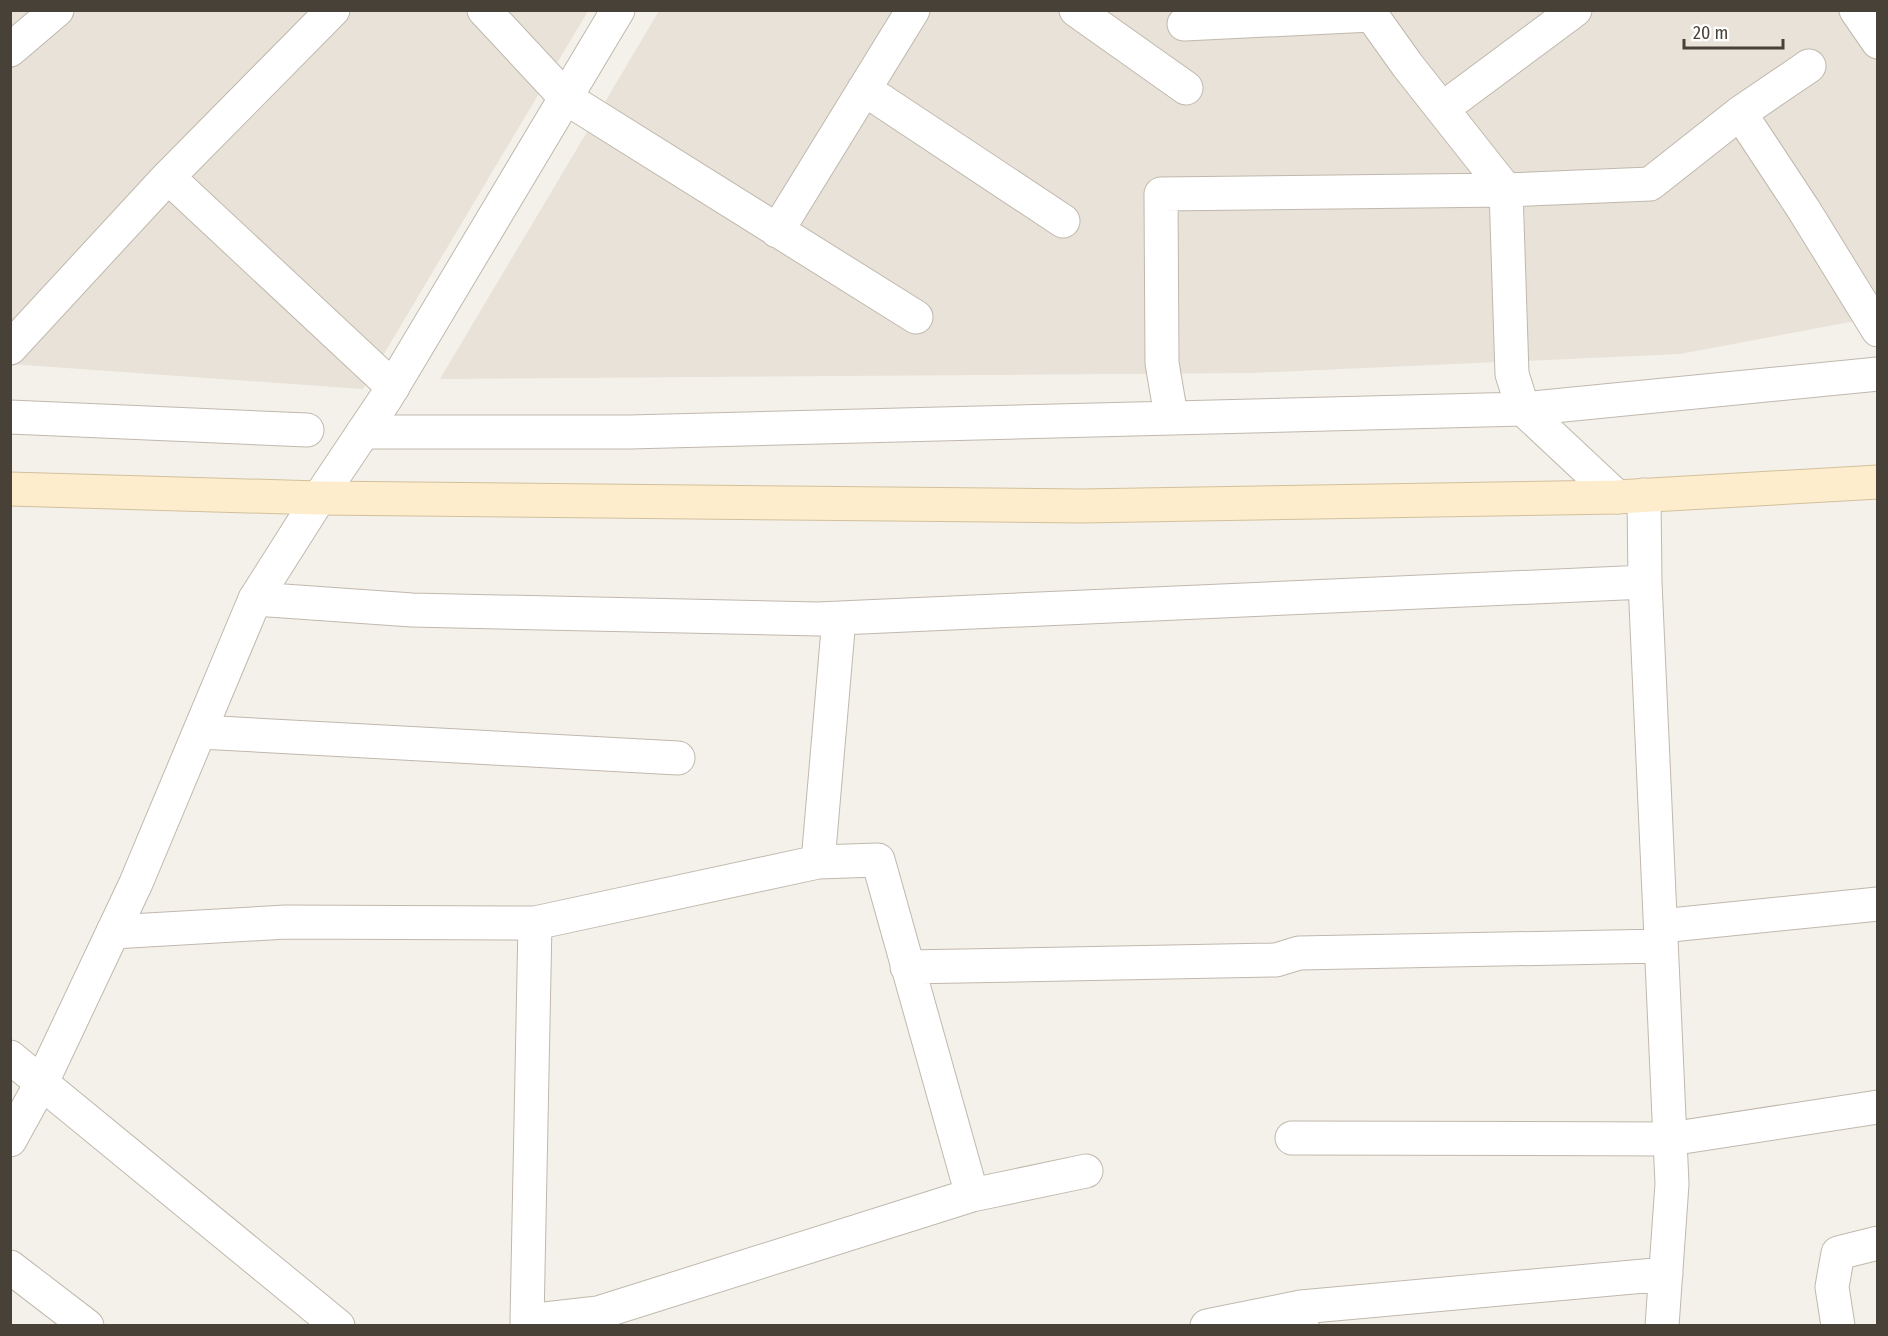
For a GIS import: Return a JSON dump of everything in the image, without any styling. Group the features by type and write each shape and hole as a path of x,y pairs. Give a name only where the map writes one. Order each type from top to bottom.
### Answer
{"main road":[{"path":"10,489 319,498 1081,506 1630,496 1878,482"}],"street":[{"path":"10,50 57,10"},
{"path":"10,348 168,177 333,10"},
{"path":"484,10 566,98 916,317"},
{"path":"10,1140 42,1082 113,932 255,599 393,387 618,10"},
{"path":"777,231 913,10"},
{"path":"1076,10 1186,88"},
{"path":"1442,110 1575,10"},
{"path":"1856,10 1878,42"},
{"path":"1184,24 1370,13 1442,110 1506,189 1512,374 1523,409 1630,496 1645,582 1672,1184 1662,1326"},
{"path":"1171,416 1162,363 1161,194 1506,189 1650,184 1740,113 1809,66"},
{"path":"864,89 1063,220"},
{"path":"1740,113 1878,330"},
{"path":"168,177 393,387"},
{"path":"363,432 630,432 1171,416 1523,409 1878,374"},
{"path":"10,417 307,430"},
{"path":"255,599 412,610 839,618 1645,582"},
{"path":"818,862 839,618"},
{"path":"200,732 678,758"},
{"path":"113,932 286,922 535,923 818,862 878,860 972,1195"},
{"path":"1661,926 1878,904"},
{"path":"535,923 527,1323 598,1313 972,1195 1086,1171"},
{"path":"907,967 1276,960 1299,953 1661,946 1661,926"},
{"path":"10,1057 338,1326"},
{"path":"1292,1138 1670,1139 1878,1107"},
{"path":"1838,1326 1832,1287 1838,1253 1878,1244"},
{"path":"10,1268 87,1326"},
{"path":"1207,1326 1666,1274"}],"shaded area":[{"path":"10,11 588,11 363,389 11,364"},
{"path":"659,11 1877,11 1877,317 1680,354 1251,373 440,379"}]}
